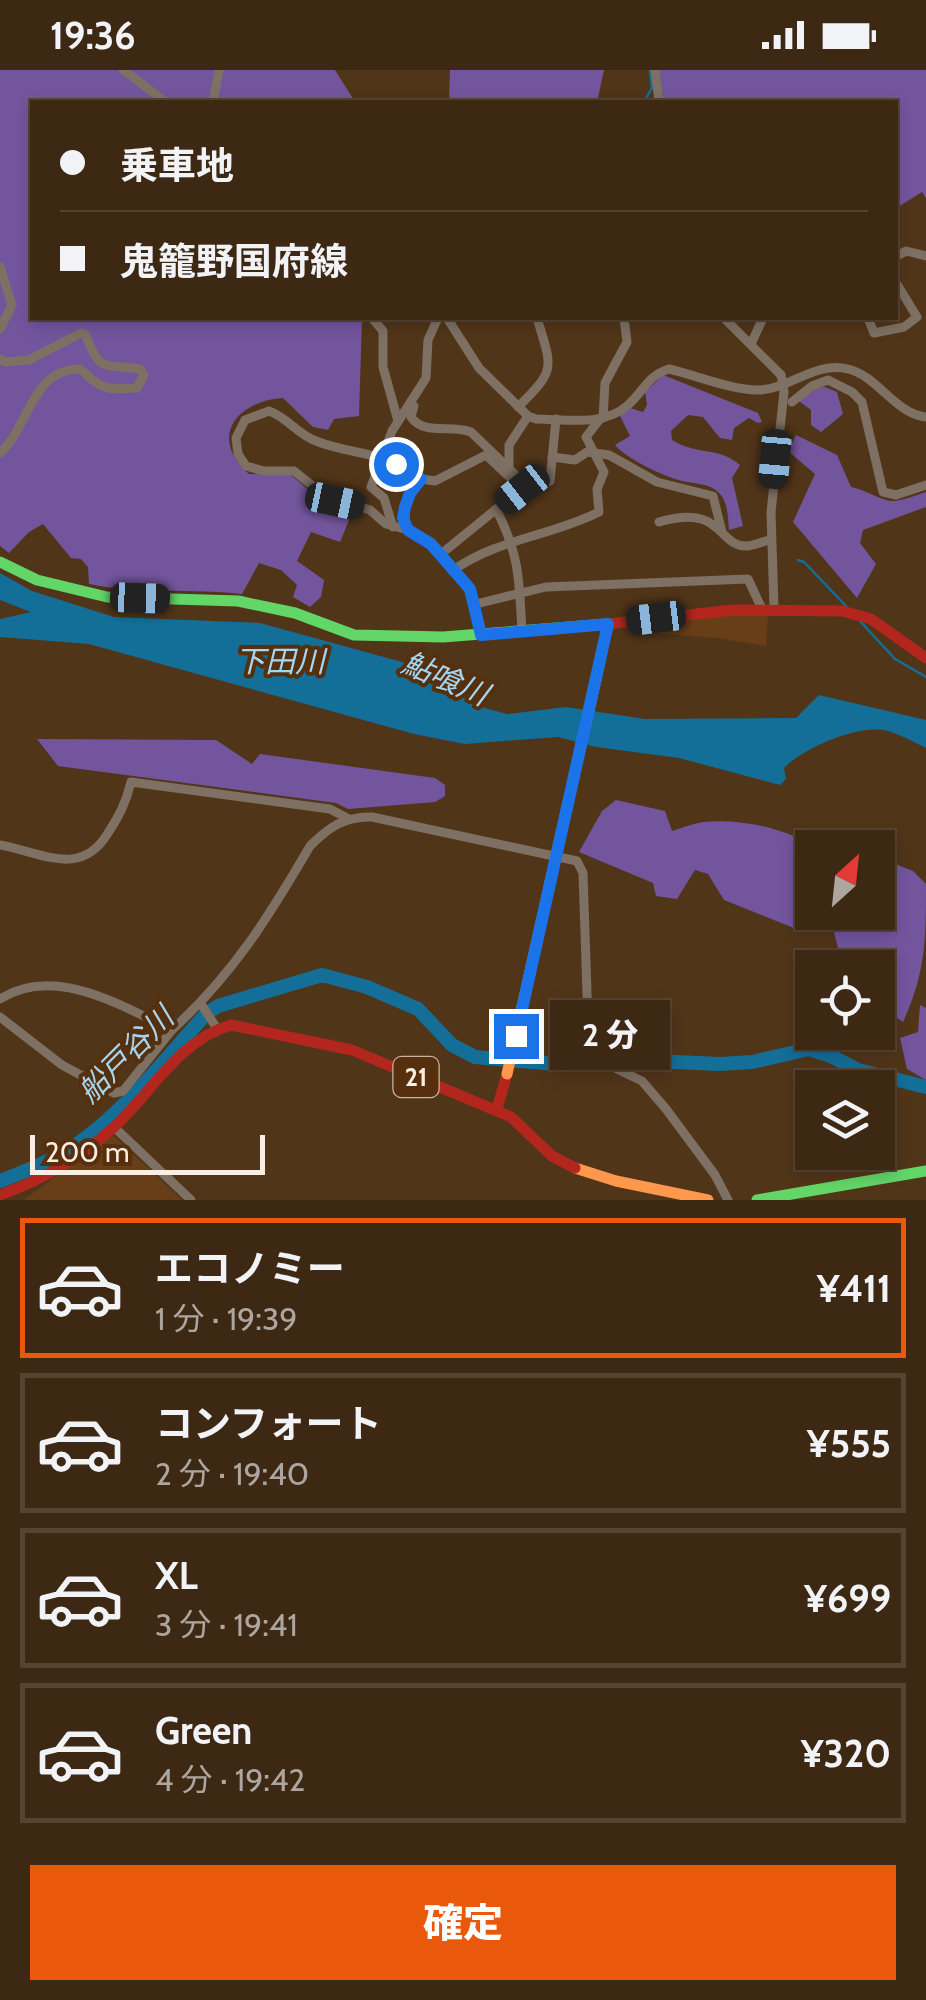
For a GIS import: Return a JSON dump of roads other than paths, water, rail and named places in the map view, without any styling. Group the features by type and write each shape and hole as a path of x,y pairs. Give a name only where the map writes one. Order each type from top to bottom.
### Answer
{"main road":[{"path":"0,562 37,580 107,597 238,602 296,613 354,635 481,635 727,609 850,612 880,624 926,658"},
{"path":"496,1109 608,624"},
{"path":"0,1195 44,1177 114,1127 198,1039 208,1014"},
{"name":"21","path":"208,1014 238,1026 352,1050 496,1109 511,1117 552,1156 570,1166 708,1200"},
{"path":"757,1200 926,1171"}],"street":[{"path":"123,70 163,100"},
{"path":"213,100 219,70"},
{"path":"654,70 659,100"},
{"path":"898,256 906,252 926,256"},
{"path":"0,267 12,306 0,329"},
{"path":"869,320 874,334 904,327 917,317 898,286"},
{"path":"374,320 383,330 383,368 398,421"},
{"path":"394,527 384,498 371,487 380,457 398,421 426,378 428,340 437,320"},
{"path":"447,320 480,368 528,416 601,419 625,408 645,383 668,370 759,390 779,387 828,368 858,372 908,411 926,417"},
{"path":"518,406 546,380 549,370 539,320"},
{"path":"452,571 488,549 568,528 599,512 597,490 604,472 586,437 601,419 605,383 626,342 624,320"},
{"path":"726,320 781,375 784,392 778,425 768,608"},
{"path":"751,344 762,320"},
{"path":"0,359 29,360 81,333 103,367 140,369 144,375 137,388 116,389 100,387 80,369 59,373 44,384 0,453"},
{"path":"778,425 802,384 828,368"},
{"path":"792,402 812,386 828,380 852,392 862,402 883,492 896,495 926,485"},
{"path":"410,403 414,406 414,424 422,428 460,427 471,432 508,466 524,487"},
{"path":"481,635 470,589 431,544 362,507 324,496 294,471 264,471 246,466 238,454 236,438 246,420 269,410 300,434 380,457 421,479 435,481 486,456 524,487 535,488 550,481 556,419"},
{"path":"508,466 509,446 528,416"},
{"path":"552,457 575,460 586,452 609,455 657,482 713,496 722,532"},
{"path":"408,530 403,518 405,507 421,479"},
{"path":"441,554 524,487"},
{"path":"496,509 513,542 521,579 522,631"},
{"path":"660,522 681,516 702,517 746,546 770,540"},
{"path":"476,604 546,588 748,579 768,608"},
{"path":"0,845 74,861 88,857 101,846 125,807 131,782 330,808 346,818"},
{"path":"0,1017 62,1064 114,1094 122,1091 172,1030 208,1014 310,846 323,832 346,818 372,817 531,850 582,865 586,1016 618,1069 642,1081 666,1109 715,1175 728,1200"},
{"path":"0,999 26,986 71,989 102,996 172,1030"},
{"path":"114,1127 191,1200"},
{"path":"637,1200 643,1187"}],"water":[{"name":"下田川","path":"0,573 32,591 114,617 260,623 413,665 450,682 477,706 507,714 566,707 645,719 796,718 819,695 926,720 926,748 888,731 848,734 793,760 784,768 786,779 780,785 679,758 596,747 558,737 465,744 414,734 89,644 0,637 0,619 31,612 0,600"}],"waterway":[{"path":"645,100 652,88 650,70"},
{"path":"798,560 847,607"},
{"path":"859,620 895,659 926,677"},
{"name":"船戸谷川","path":"0,1181 54,1158 90,1135 218,1006 322,975 367,987 418,1009 452,1045 475,1057 556,1064 606,1059 720,1064 752,1062 809,1049 858,1070 926,1087"}],"water label":[{"name":"鮎喰川","path":"445,679"}]}
